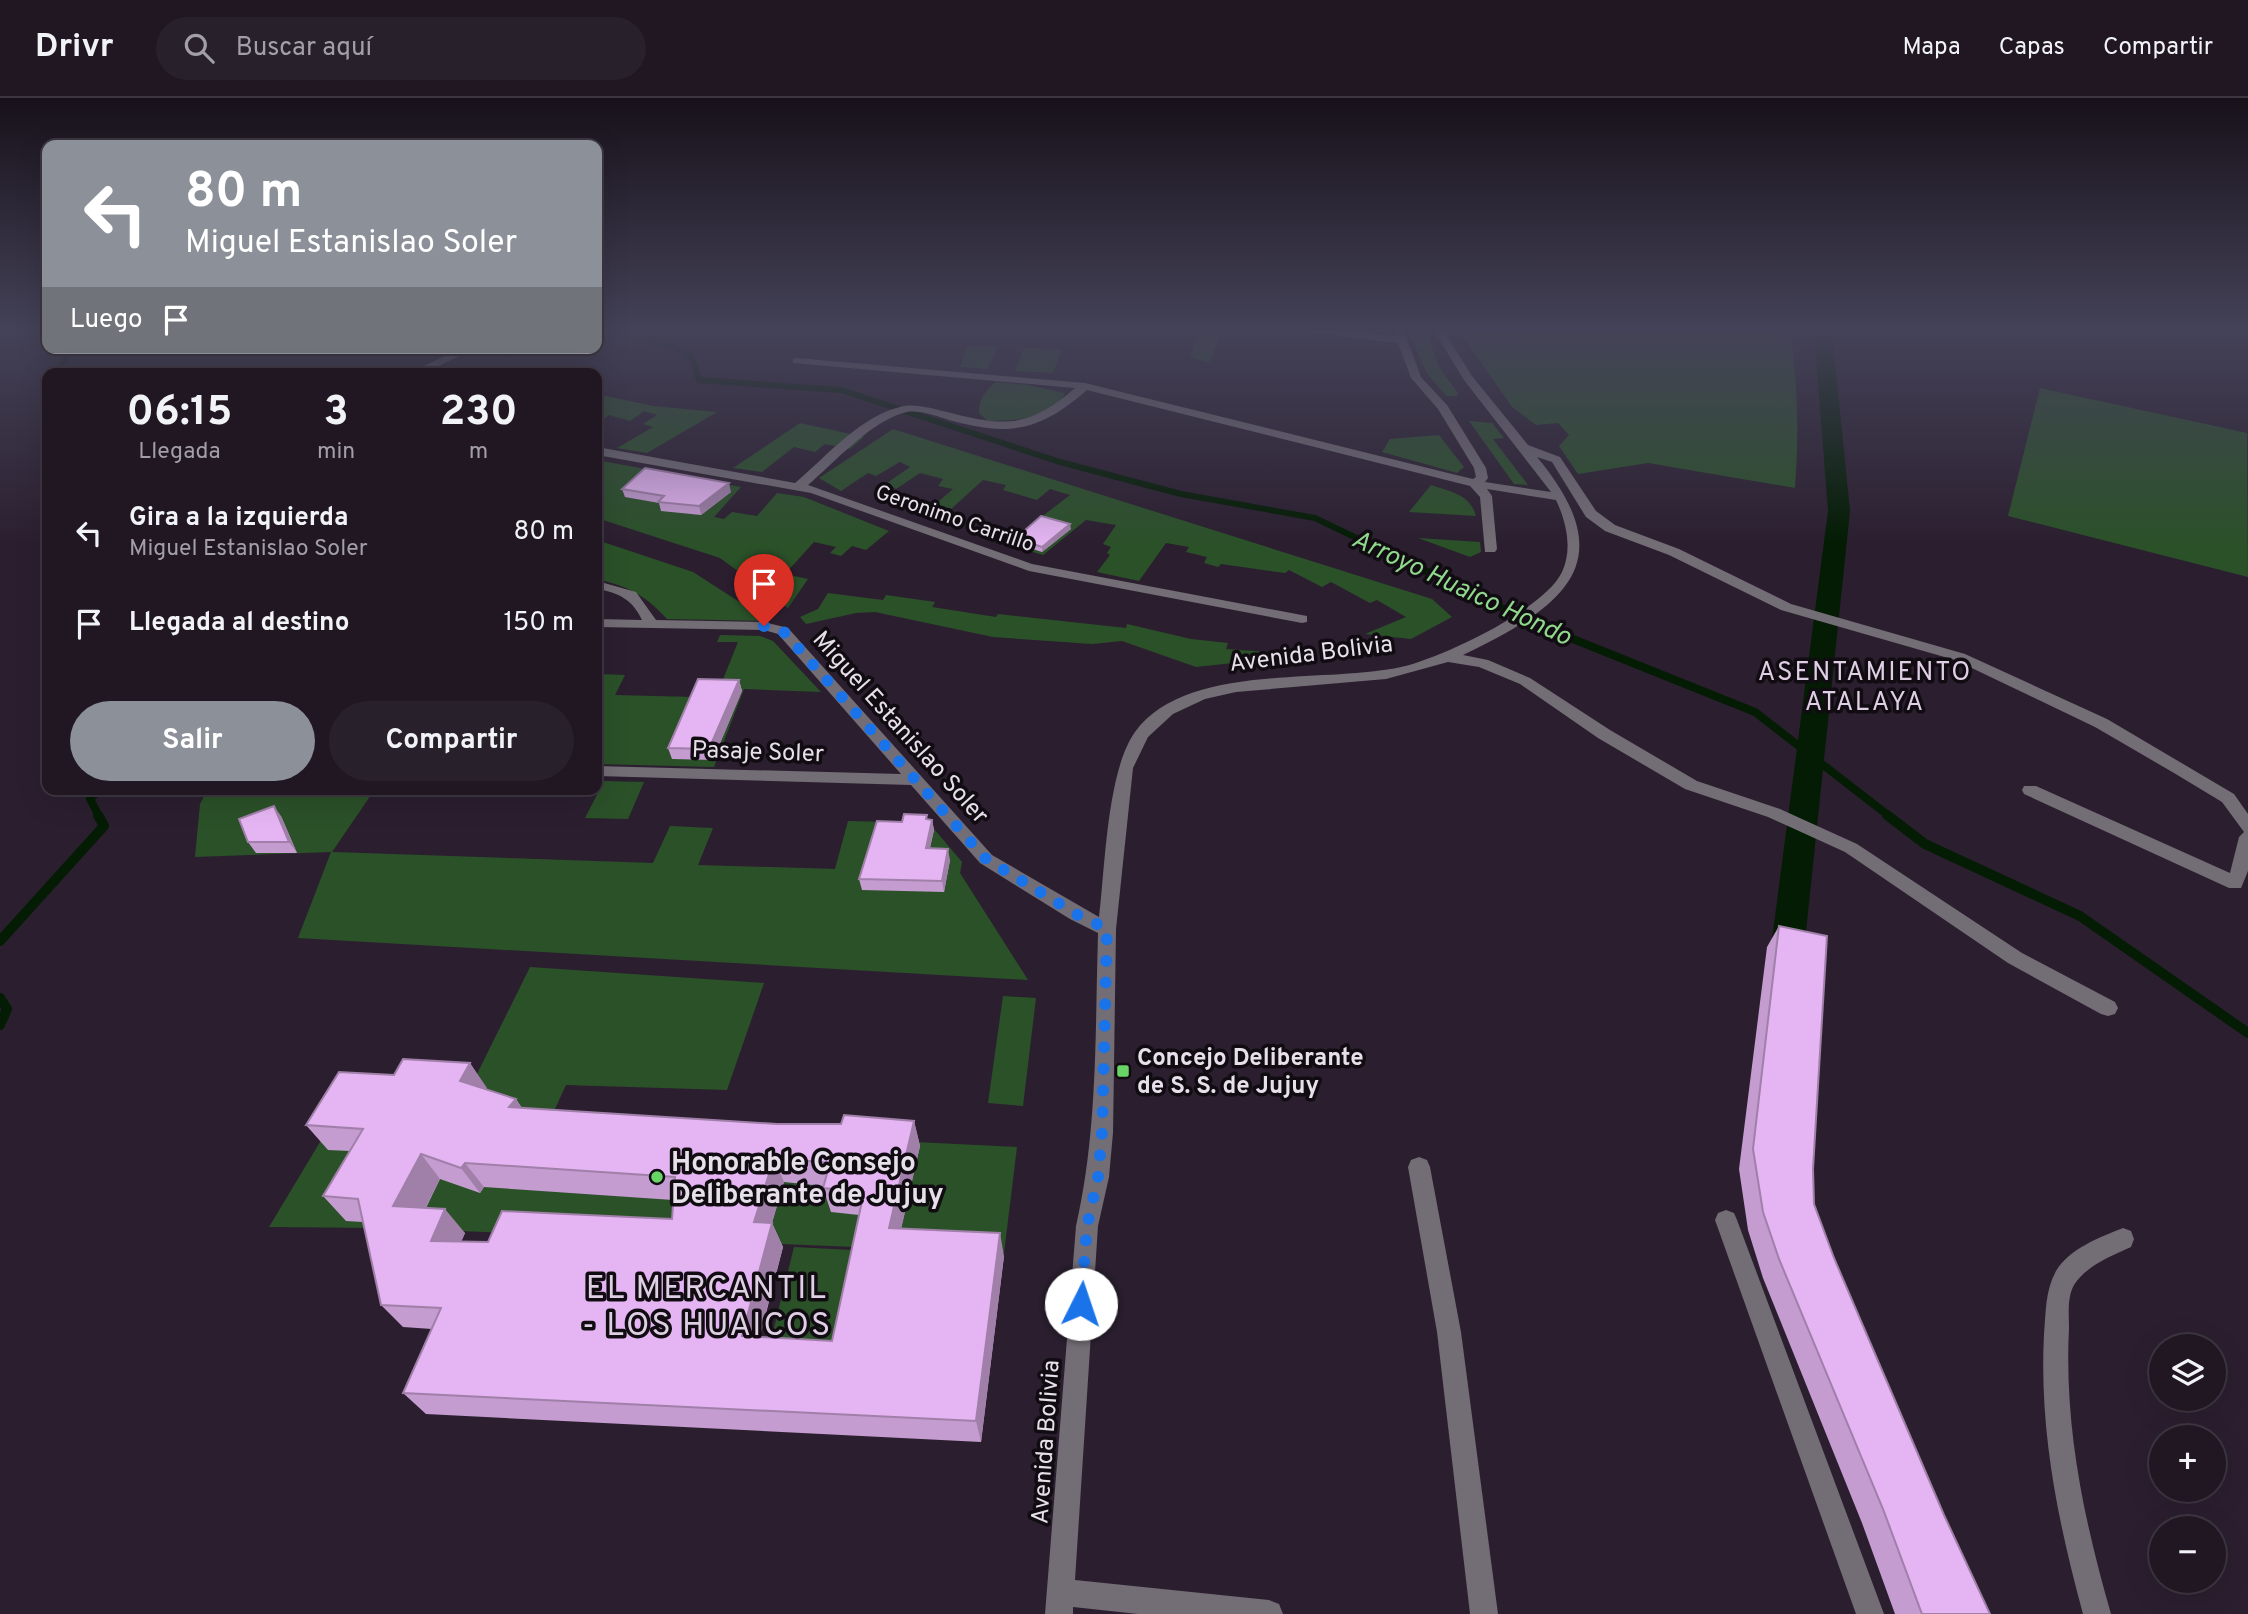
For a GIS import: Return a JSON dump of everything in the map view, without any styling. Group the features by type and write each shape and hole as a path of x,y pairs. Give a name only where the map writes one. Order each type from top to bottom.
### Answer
{"street":[{"path":"798,487 864,433 902,410 930,411 964,421 1010,428 1030,424 1058,411 1068,402"},
{"path":"1148,402 1475,484 1560,497"},
{"path":"1438,402 1480,468 1482,478 1475,484"},
{"name":"Avenida Bolivia","path":"1060,1603 1087,1226 1098,1177 1102,1133 1107,929 1125,768 1130,751 1148,727 1177,706 1209,693 1267,682 1385,674 1447,657 1480,640 1556,590 1568,575 1573,543 1572,525 1560,497 1487,402"},
{"path":"1524,448 1556,460 1591,514 1610,528 1674,552 1786,607 1960,657 2052,700 2101,723 2228,799 2248,827"},
{"name":"Geronimo Carrillo","path":"602,452 798,487 886,518 920,526 971,548 1029,567 1302,619"},
{"path":"1475,484 1486,496 1490,549"},
{"path":"602,586 620,589 639,598 651,624"},
{"name":"Miguel Estanislao Soler","path":"602,623 764,626 783,631 986,859 1076,914 1107,929"},
{"path":"1447,657 1483,663 1525,681 1604,734 1691,785 1773,813 1851,848 2015,958 2108,1008"},
{"name":"Pasaje Soler","path":"602,771 917,780"},
{"path":"2030,790 2235,883 2246,852 2248,837"},
{"path":"1419,1167 1449,1332 1484,1614"},
{"path":"1726,1220 1870,1614"},
{"path":"2097,1614 2082,1562 2060,1445 2054,1362 2061,1286 2082,1259 2123,1239"},
{"path":"1060,1603 1269,1614"}],"green space":[{"path":"602,402 633,402 717,412 647,453 617,448 653,427 643,424 657,415 644,411 630,421 609,415 602,420"},
{"path":"1059,402 1051,409 1031,417 988,421 979,413 980,403"},
{"path":"1508,402 1797,402 1795,488 1648,463 1578,474 1559,446 1569,435 1558,423 1536,425"},
{"path":"2037,402 2103,402 2247,433 2248,577 2008,516"},
{"path":"1469,421 1492,423 1504,438 1493,439 1528,485 1514,484"},
{"path":"800,423 864,437 850,449 825,444 815,452 794,447 762,472 733,468"},
{"path":"893,429 1432,599 1452,617 1411,639 1365,634 1406,617 1377,600 1370,603 1331,582 1322,587 1289,570 1285,573 1221,564 1218,567 1204,563 1207,557 1186,552 1189,547 1166,543 1139,581 1097,572 1110,555 1107,553 1111,547 1103,544 1116,525 1086,520 1043,555 1006,544 1070,495 1050,489 1037,500 1003,490 1006,485 983,480 938,521 923,515 953,489 938,486 943,479 920,473 896,489 887,483 910,467 900,462 876,476 868,473 841,491 819,478"},
{"path":"1439,435 1464,467 1457,473 1382,452 1390,439"},
{"path":"602,461 741,487 714,517 724,519 732,512 757,516 777,493 804,497 889,531 866,550 852,546 841,556 830,553 836,547 814,542 785,574 808,579 788,608 720,558 602,520"},
{"path":"1431,485 1464,498 1476,516 1409,512"},
{"path":"1418,538 1480,542 1481,552 1470,557"},
{"path":"602,542 693,572 769,621 667,619 651,603 618,585 602,580"},
{"path":"828,593 883,600 886,595 935,602 932,607 996,617 998,614 1126,628 1127,624 1191,639 1228,643 1226,649 1308,655 1196,667 1122,641 1092,644 993,637 875,612 856,613 806,624 800,617 818,609"},
{"path":"720,635 760,636 773,641 821,692 744,689 714,767 602,764 602,674 625,675 615,695 693,697 720,687 738,642 717,642"},
{"path":"604,781 644,782 628,819 585,818 597,795 602,795"},
{"path":"205,795 371,795 332,852 653,863 670,826 713,828 698,865 835,869 848,821 929,823 962,862 960,873 1028,980 298,938 331,852 195,857 200,804"},
{"path":"530,967 764,983 727,1090 566,1085 548,1124 1017,1147 1004,1253 383,1228 269,1227 359,1077 473,1082"},
{"path":"1003,996 1036,998 1023,1106 988,1103"},
{"path":"794,1247 852,1250 831,1347 770,1344"}],"building":[{"path":"645,468 729,483 699,506 658,502 664,496 622,489"},
{"path":"1041,516 1070,524 1042,547 1016,538"},
{"path":"698,679 739,680 709,749 668,748"},
{"path":"274,806 289,842 248,842 239,819"},
{"path":"904,814 927,815 926,819 932,820 926,848 948,849 942,881 859,879 877,821 902,822"},
{"path":"1779,926 1827,936 1813,1169 1814,1204 1834,1258 1944,1515 1990,1614 1922,1614 1883,1509 1779,1259 1763,1212 1753,1149"},
{"path":"403,1059 470,1063 460,1081 516,1099 509,1107 777,1124 841,1124 844,1115 914,1121 889,1228 1000,1233 976,1421 403,1393 441,1308 381,1305 358,1199 323,1196 363,1129 306,1125 339,1072 394,1075","holes":["421,1154 461,1168 465,1163 675,1177 672,1219 502,1211 488,1242 431,1241 445,1209 393,1206","774,1158 830,1163 823,1188 864,1192 832,1341 742,1336 772,1223 754,1222"]}],"waterway":[{"name":"Arroyo Huaico Hondo","path":"877,402 1060,462 1181,494 1315,518 1369,544"},
{"path":"1785,970 1839,511 1829,402"},
{"name":"Arroyo Huaico Hondo","path":"1366,542 1528,621 1755,712 1889,816"},
{"path":"94,795 90,799 99,816"},
{"path":"0,941 104,826 98,815"},
{"name":"Arroyo Huaico Hondo","path":"1887,815 1925,844 2080,916 2248,1033"},
{"path":"0,998 7,1009 0,1025"}],"place":[{"name":"Concejo Deliberante de S. S. de Jujuy","path":"1123,1071"},
{"name":"Honorable Consejo Deliberante de Jujuy","path":"657,1177"}],"district":[{"name":"ASENTAMIENTO ATALAYA","path":"1865,686"},
{"name":"EL MERCANTIL - LOS HUAICOS","path":"707,1306"}],"route":[{"path":"764,626 783,631 986,859 1076,914 1107,929 1102,1133 1098,1177 1087,1226 1081,1304"}]}
